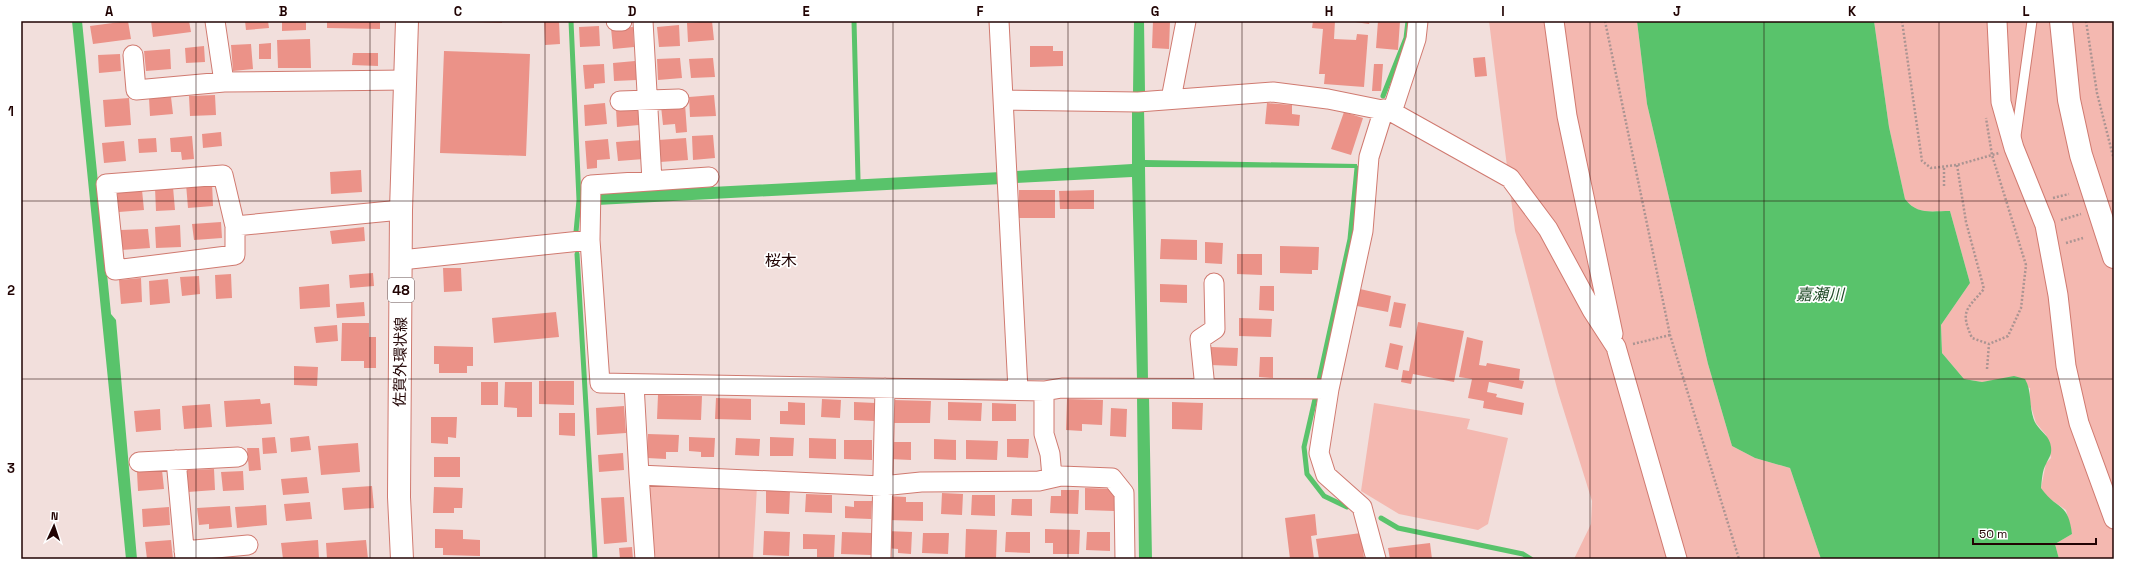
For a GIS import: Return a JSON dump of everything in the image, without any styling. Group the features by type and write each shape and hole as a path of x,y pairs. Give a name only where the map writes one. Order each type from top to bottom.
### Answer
{"main road":[{"name":"佐賀外環状線","path":"402,559 399,497 402,260 401,210 407,21"},
{"path":"2061,21 2069,100 2081,155 2114,256"}],"street":[{"path":"215,21 224,82"},
{"path":"616,21 622,21"},
{"path":"643,21 652,181"},
{"path":"999,21 1018,390"},
{"path":"1171,99 1186,21"},
{"path":"1376,559 1362,507 1326,475 1319,453 1328,389 1364,231 1369,157 1416,40 1418,21"},
{"path":"1554,21 1567,116 1616,348 1677,559"},
{"path":"1997,21 2001,102 2014,148 2045,225 2058,295 2066,366 2077,416 2114,519"},
{"path":"133,55 136,90 224,82 406,80"},
{"path":"1004,100 1138,102 1273,92 1328,99 1388,110 1510,178 1548,229 1592,310 1616,348"},
{"path":"620,101 679,99"},
{"path":"223,175 235,226 235,255 115,270 106,184 223,175"},
{"path":"709,177 591,184 590,240 600,384 1044,391 1062,388 1328,389"},
{"path":"235,226 401,210"},
{"path":"402,260 590,240"},
{"path":"1205,388 1200,339 1215,329 1214,283"},
{"path":"634,384 645,559"},
{"path":"881,559 885,388"},
{"path":"1044,391 1044,434 1050,454 1052,477"},
{"path":"139,462 238,457"},
{"path":"176,460 185,555 248,545"},
{"path":"639,475 882,486 921,482 1039,481 1052,477 1112,478 1124,493 1125,559"}],"lane":[{"path":"2014,148 2032,21"}],"path":[{"path":"1605,21 1670,335 1739,559"},
{"path":"1902,21 1922,161 1931,168 1957,165 1992,155 2026,265 2021,308 2008,336 1989,344 1972,338 1965,323 1966,310 1984,289 1966,222 1957,165"},
{"path":"2086,21 2097,93 2114,160"},
{"path":"1944,166 1944,186"},
{"path":"2049,200 2070,194"},
{"path":"2055,222 2076,216"},
{"path":"2062,244 2083,238"},
{"path":"1616,348 1670,335"},
{"path":"1987,369 1989,344"}],"shaded area":[{"path":"1489,21 1637,21 1647,104 1708,364 1732,446 1755,458 1790,468 1821,559 1574,559 1591,524 1592,501 1558,392 1515,231"},
{"path":"1874,21 2114,21 2114,559 2059,559 2055,544 2072,534 2066,510 2047,497 2041,488 2046,463 2051,458 2046,435 2036,423 2030,403 2030,388 1998,380 1982,382 1964,379 1942,353 1941,325 1970,283 1950,211 1920,210 1914,208 1905,199 1889,127"},
{"path":"1374,403 1470,419 1467,429 1508,438 1488,524 1478,530 1399,514 1361,491"},
{"path":"657,480 757,486 753,559 657,559 654,553 646,493"}],"water":[{"path":"72,21 82,21 111,314 116,320 137,559 126,559"},
{"path":"1134,21 1144,21 1145,93 1133,93"},
{"name":"嘉瀬川","path":"1637,21 1874,21 1889,127 1905,199 1914,208 1920,210 1950,211 1970,283 1941,325 1942,353 1964,379 1982,382 2014,376 2025,379 2029,390 2034,419 2038,427 2049,440 2051,447 2051,454 2043,473 2041,488 2065,511 2070,523 2072,534 2055,544 2059,559 1821,559 1790,468 1755,458 1732,446 1708,364 1647,104"},
{"path":"1132,108 1144,108 1145,160 1357,164 1357,168 1145,167 1148,380 1137,379 1132,177 1016,183 1016,171 1132,164"},
{"path":"1001,172 1002,184 597,205 597,193"},
{"path":"1137,396 1149,396 1152,559 1139,559"}],"building":[{"path":"128,21 131,39 93,44 90,26"},
{"path":"151,21 189,21 191,32 153,37"},
{"path":"245,21 268,21 269,28 246,30"},
{"path":"282,21 306,21 306,30 282,31"},
{"path":"327,21 380,21 380,29 327,28"},
{"path":"502,21 502,23 475,22"},
{"path":"544,21 559,21 560,44 545,45"},
{"path":"712,21 714,40 688,42 687,23"},
{"path":"1153,21 1170,21 1169,49 1152,48"},
{"path":"1313,21 1335,21 1334,39 1356,40 1357,34 1368,35 1364,87 1324,84 1325,74 1319,74 1323,29 1312,28"},
{"path":"1348,21 1370,21 1369,24"},
{"path":"1378,21 1400,21 1398,50 1376,48"},
{"path":"679,25 680,46 659,47 657,27"},
{"path":"599,26 600,46 580,47 579,27"},
{"path":"633,27 634,47 613,49 611,28"},
{"path":"310,39 311,68 278,68 277,40"},
{"path":"271,43 271,59 259,59 259,44"},
{"path":"251,44 253,69 233,71 231,45"},
{"path":"204,46 205,62 186,63 185,48"},
{"path":"1030,46 1053,46 1053,51 1063,51 1063,66 1030,67"},
{"path":"170,49 171,69 146,71 144,51"},
{"path":"444,51 530,54 526,156 440,153"},
{"path":"353,53 378,53 378,66 352,65"},
{"path":"120,54 121,71 99,73 98,55"},
{"path":"1485,57 1487,76 1475,77 1473,58"},
{"path":"680,58 682,78 658,80 657,59"},
{"path":"713,58 715,77 691,78 689,59"},
{"path":"635,61 637,80 614,81 613,63"},
{"path":"604,64 605,83 594,84 594,88 585,89 583,65"},
{"path":"1374,64 1383,64 1381,91 1372,91"},
{"path":"215,95 216,115 190,116 189,96"},
{"path":"714,95 716,116 690,117 689,97"},
{"path":"171,97 173,114 150,116 149,98"},
{"path":"129,98 131,125 105,127 103,100"},
{"path":"605,103 607,124 585,126 584,105"},
{"path":"1267,103 1292,105 1292,114 1300,115 1299,126 1265,124"},
{"path":"685,104 687,132 676,133 675,124 663,125 661,106"},
{"path":"638,107 639,125 617,127 616,109"},
{"path":"1344,112 1363,118 1351,155 1331,149"},
{"path":"221,132 222,146 203,148 202,134"},
{"path":"713,135 715,158 693,160 692,136"},
{"path":"192,136 194,159 182,160 181,152 171,152 170,138"},
{"path":"156,138 157,152 139,153 138,139"},
{"path":"686,138 688,160 660,162 658,140"},
{"path":"608,139 610,159 597,160 597,168 587,169 585,141"},
{"path":"643,140 644,159 618,161 616,142"},
{"path":"124,141 126,161 104,163 102,143"},
{"path":"361,170 362,192 331,194 330,172"},
{"path":"212,182 213,206 188,208 186,184"},
{"path":"173,187 175,210 156,211 155,188"},
{"path":"142,190 144,210 119,212 117,191"},
{"path":"1019,190 1055,190 1055,218 1019,218"},
{"path":"1094,190 1094,209 1060,209 1059,191"},
{"path":"221,222 222,238 194,240 192,224"},
{"path":"180,225 181,247 156,248 155,227"},
{"path":"364,227 365,241 332,244 330,231"},
{"path":"148,229 150,248 121,250 120,230"},
{"path":"1161,239 1197,240 1197,260 1160,259"},
{"path":"1205,242 1223,243 1222,264 1205,263"},
{"path":"1280,246 1319,247 1318,270 1312,270 1312,274 1280,273"},
{"path":"1237,254 1262,254 1262,275 1237,274"},
{"path":"443,268 461,268 462,291 444,292"},
{"path":"373,273 374,286 350,288 349,275"},
{"path":"231,274 232,298 216,299 215,275"},
{"path":"199,276 200,294 182,296 180,277"},
{"path":"141,278 142,302 121,304 119,280"},
{"path":"168,279 170,303 150,305 149,281"},
{"path":"329,284 330,307 300,309 299,287"},
{"path":"1160,284 1187,285 1187,303 1160,302"},
{"path":"1260,286 1274,286 1274,311 1259,310"},
{"path":"1360,289 1391,296 1388,312 1357,306"},
{"path":"364,302 365,316 337,318 336,304"},
{"path":"1394,302 1406,304 1401,328 1389,326"},
{"path":"556,312 559,337 494,343 492,318"},
{"path":"1239,318 1272,319 1271,337 1239,336"},
{"path":"1418,322 1464,331 1454,382 1413,374 1411,384 1401,382 1403,370 1409,371"},
{"path":"342,323 369,323 369,337 376,337 376,368 364,368 364,361 341,361"},
{"path":"337,325 338,341 316,343 314,327"},
{"path":"1467,337 1483,341 1479,365 1486,366 1487,363 1520,369 1519,380 1524,381 1522,389 1489,382 1487,392 1497,394 1496,397 1524,403 1522,415 1483,408 1484,401 1468,398 1472,379 1459,377"},
{"path":"1390,343 1403,346 1398,370 1385,367"},
{"path":"434,346 473,347 473,366 467,366 467,373 439,373 439,364 434,364"},
{"path":"1211,347 1238,348 1237,366 1210,365"},
{"path":"1260,357 1273,357 1273,378 1259,377"},
{"path":"294,366 318,367 317,386 294,385"},
{"path":"539,381 574,381 574,405 539,404"},
{"path":"481,382 498,382 498,405 481,405"},
{"path":"505,382 532,382 532,417 517,417 517,408 504,407"},
{"path":"658,395 702,396 701,420 657,419"},
{"path":"716,398 751,399 751,420 715,419"},
{"path":"260,399 261,404 270,403 272,424 226,427 224,401"},
{"path":"822,399 841,400 840,418 821,417"},
{"path":"1067,399 1103,400 1102,425 1082,424 1082,431 1066,430"},
{"path":"893,400 931,401 930,423 893,423"},
{"path":"788,402 805,403 805,425 780,424 780,411 788,411"},
{"path":"854,402 875,403 874,421 854,420"},
{"path":"948,402 982,403 981,421 948,420"},
{"path":"1172,402 1203,403 1202,430 1172,429"},
{"path":"992,403 1016,404 1016,421 992,421"},
{"path":"210,404 212,427 184,429 182,406"},
{"path":"624,406 626,433 597,435 596,408"},
{"path":"1111,408 1127,409 1126,437 1110,436"},
{"path":"160,409 161,430 136,432 134,411"},
{"path":"559,413 575,413 575,436 559,435"},
{"path":"431,417 457,417 456,438 448,437 448,444 431,443"},
{"path":"648,434 679,435 678,452 666,452 666,459 647,458"},
{"path":"309,436 311,450 291,452 290,438"},
{"path":"275,437 277,453 263,454 262,438"},
{"path":"689,437 715,438 714,457 701,457 701,452 689,451"},
{"path":"770,437 794,438 793,456 770,456"},
{"path":"736,438 760,439 759,456 735,455"},
{"path":"809,438 836,439 836,459 809,458"},
{"path":"934,439 956,440 956,460 934,459"},
{"path":"1007,439 1029,439 1028,458 1007,457"},
{"path":"844,440 872,440 872,460 844,459"},
{"path":"966,440 998,441 997,460 966,459"},
{"path":"889,442 911,442 911,460 889,459"},
{"path":"358,443 360,472 321,475 318,446"},
{"path":"247,448 259,448 261,470 249,471"},
{"path":"623,453 624,470 599,472 598,455"},
{"path":"434,457 460,457 460,477 434,477"},
{"path":"214,469 215,490 188,492 187,470"},
{"path":"162,470 164,489 138,491 137,472"},
{"path":"243,471 244,490 223,491 221,472"},
{"path":"307,477 309,493 283,495 281,479"},
{"path":"372,486 374,508 344,510 342,488"},
{"path":"434,487 463,488 462,508 454,508 454,513 433,513"},
{"path":"1085,488 1115,489 1114,511 1085,510"},
{"path":"766,490 790,491 789,514 766,513"},
{"path":"1061,490 1079,490 1078,514 1050,513 1051,496 1061,496"},
{"path":"942,493 963,494 962,515 941,514"},
{"path":"806,494 832,495 832,513 805,512"},
{"path":"972,495 995,495 995,516 971,515"},
{"path":"888,496 906,497 906,502 923,502 923,521 888,520"},
{"path":"624,497 627,542 604,544 601,498"},
{"path":"1012,499 1032,499 1032,516 1011,515"},
{"path":"854,501 872,501 871,519 845,518 845,506 854,507"},
{"path":"310,502 312,519 286,521 284,504"},
{"path":"266,505 267,525 237,528 235,507"},
{"path":"230,506 232,527 209,529 209,524 199,525 197,508"},
{"path":"169,507 170,525 143,527 142,509"},
{"path":"1315,514 1317,535 1311,536 1314,559 1290,559 1285,518"},
{"path":"435,529 463,530 463,539 480,540 480,556 443,555 443,548 435,548"},
{"path":"966,529 997,530 996,559 965,559"},
{"path":"1045,529 1080,530 1079,554 1053,554 1053,543 1045,543"},
{"path":"764,531 790,532 789,556 763,555"},
{"path":"886,531 912,532 911,554 898,553 898,549 886,548"},
{"path":"842,532 872,533 871,555 841,554"},
{"path":"1006,532 1030,532 1030,553 1005,552"},
{"path":"1087,532 1110,532 1110,551 1086,550"},
{"path":"923,533 949,533 948,554 922,553"},
{"path":"1361,533 1364,558 1319,559 1316,539"},
{"path":"803,534 835,535 834,557 817,557 817,549 803,549"},
{"path":"171,540 173,559 147,559 145,542"},
{"path":"318,540 319,559 283,559 281,543"},
{"path":"366,540 368,559 327,559 326,543"},
{"path":"1430,543 1432,559 1390,559 1388,548"},
{"path":"632,547 633,559 620,559 619,548"}],"waterway":[{"path":"571,21 579,200 576,232"},
{"path":"854,21 858,179"},
{"path":"1383,96 1406,38 1408,21"},
{"path":"1319,380 1350,239 1357,168"},
{"path":"577,254 595,559"},
{"path":"1315,399 1304,447 1307,474 1324,496 1347,507"},
{"path":"1381,518 1398,528 1523,554 1531,559"}],"district":[{"name":"桜木","path":"781,260"}]}
